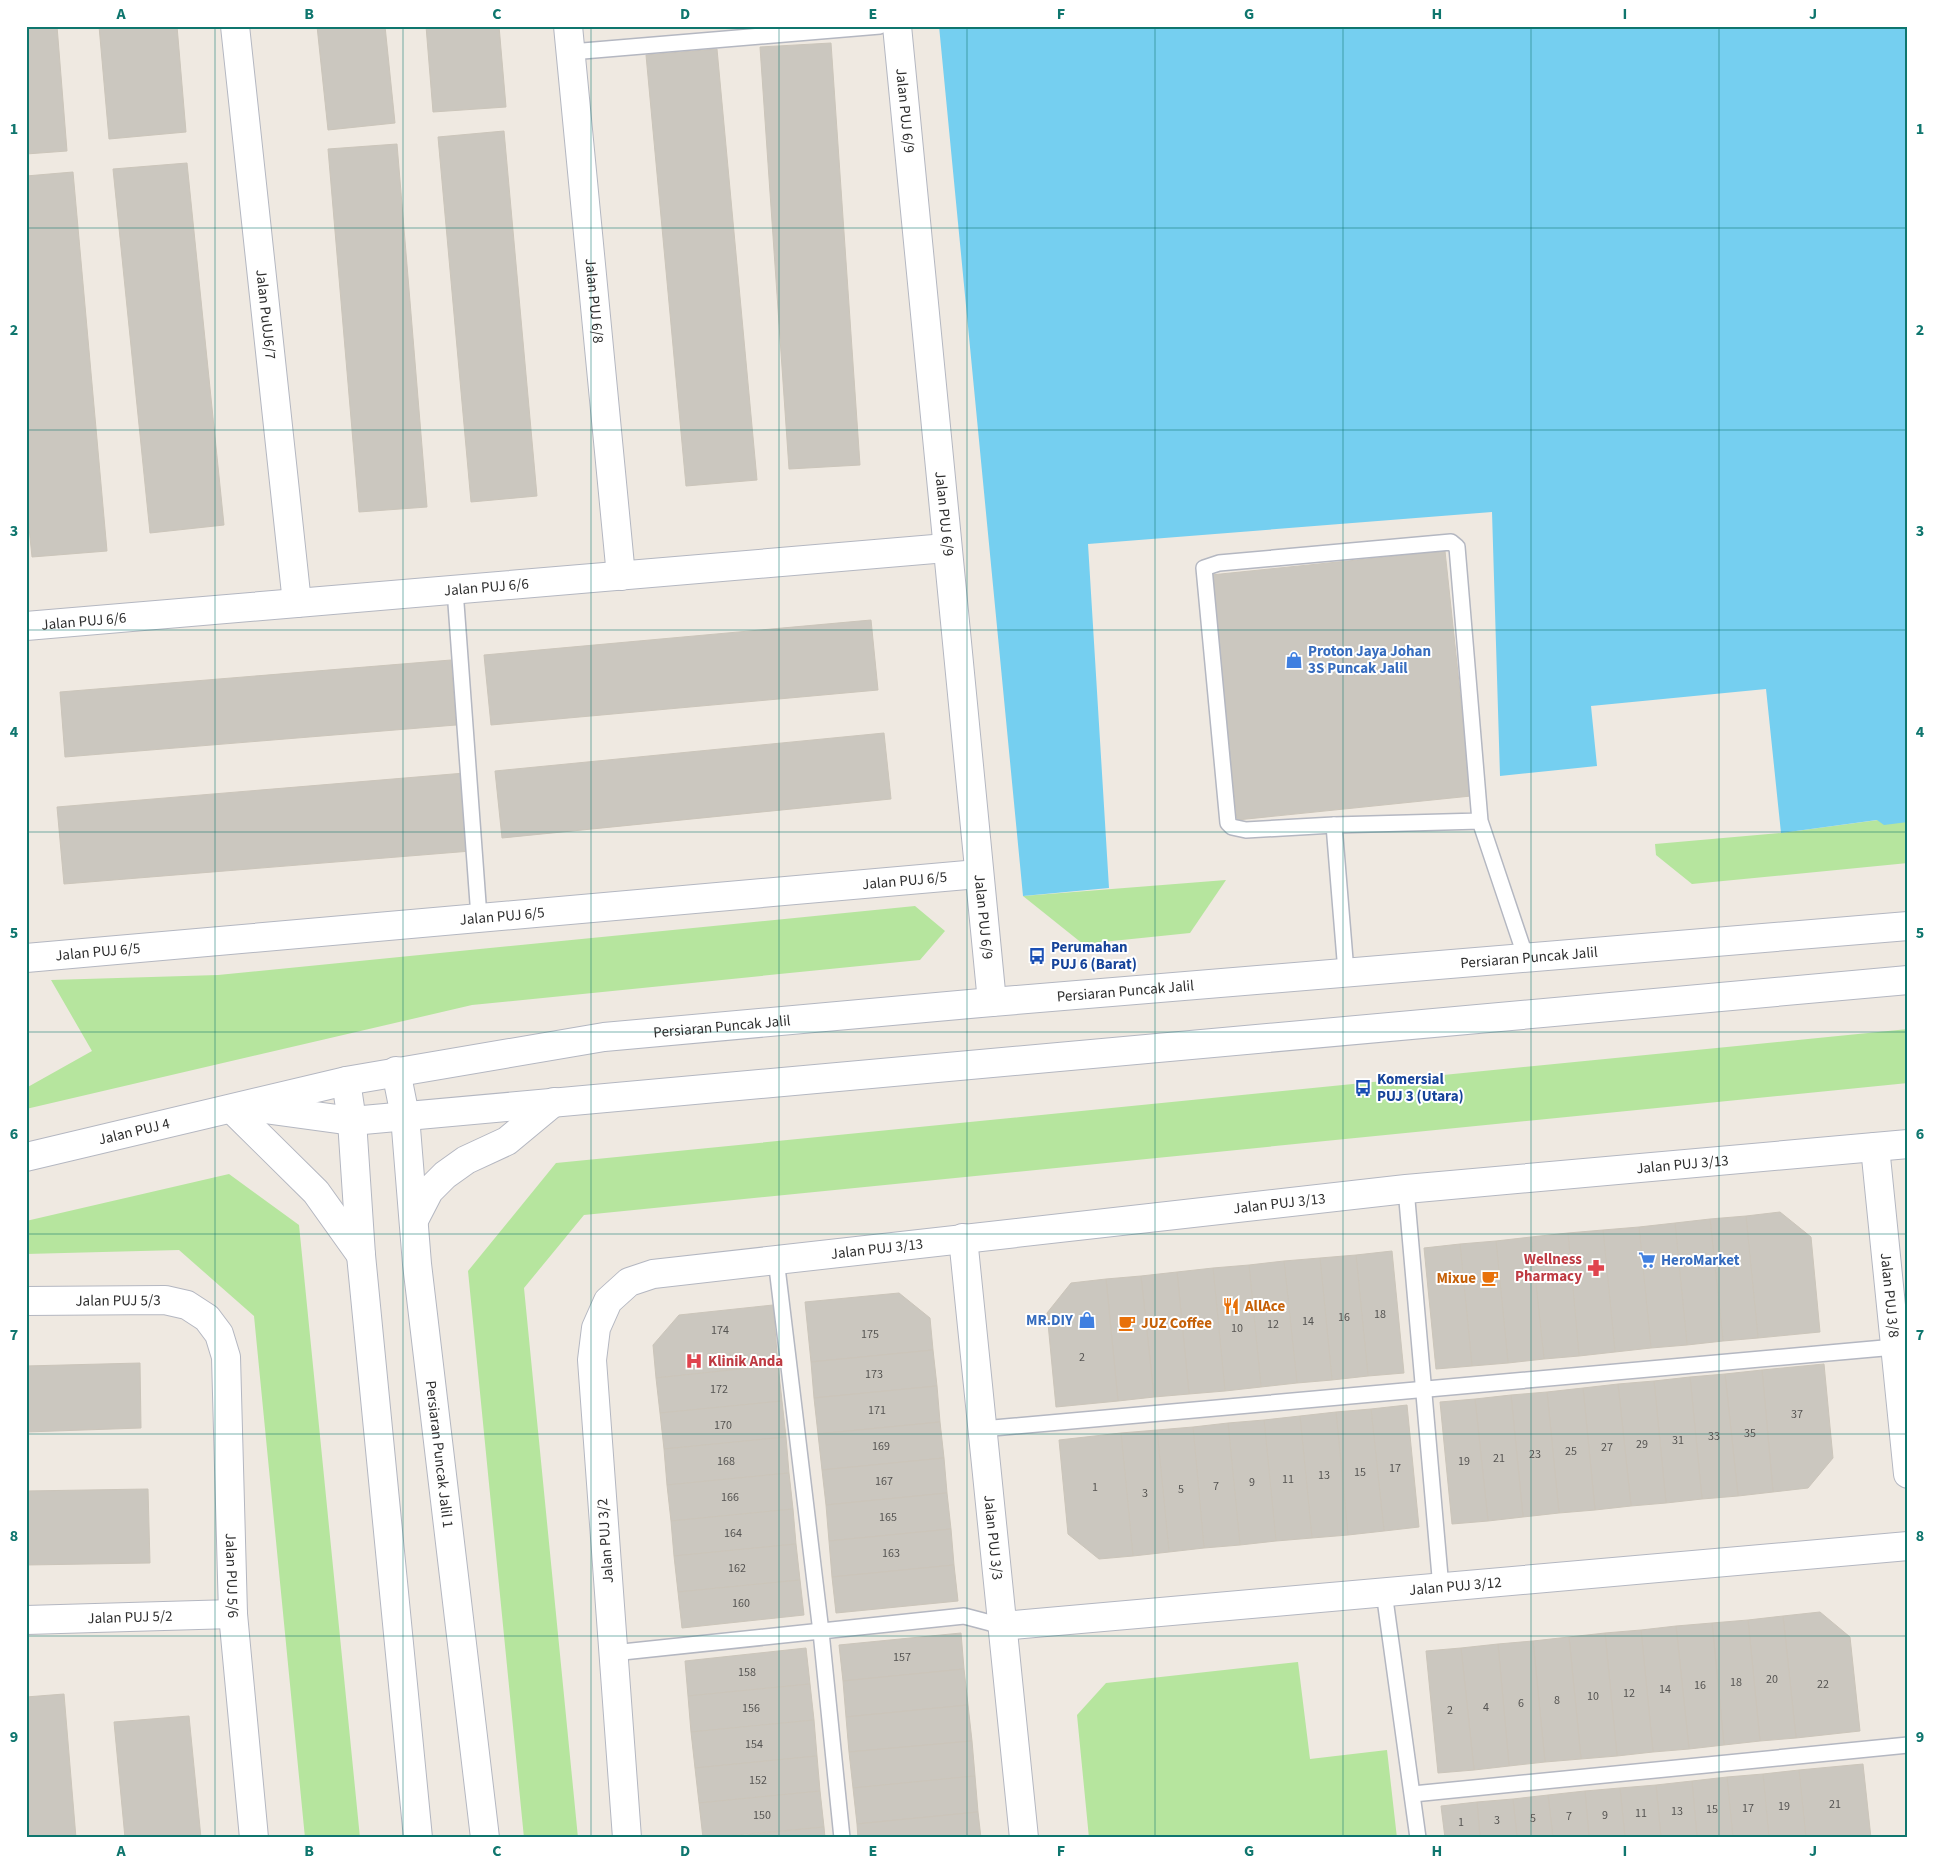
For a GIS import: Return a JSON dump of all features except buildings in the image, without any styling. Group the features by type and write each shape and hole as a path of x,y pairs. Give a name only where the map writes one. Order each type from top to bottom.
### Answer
{"street":[{"name":"Jalan PuUJ6/7","path":"235,26 297,603"},
{"name":"Jalan PUJ 6/9","path":"897,26 946,548 992,1002"},
{"name":"Jalan PUJ 6/8","path":"570,39 621,576"},
{"name":"Jalan PUJ 6/6","path":"26,626 946,548"},
{"name":"Jalan PUJ 6/5","path":"26,958 978,874"},
{"name":"Persiaran Puncak Jalil","path":"346,1081 604,1037 992,1002 1908,926"},
{"path":"352,1121 1908,980"},
{"name":"Persiaran Puncak Jalil 1","path":"396,1071 405,1116 414,1220 485,1838"},
{"path":"346,1081 352,1121 361,1255 418,1838"},
{"name":"Jalan PUJ 4","path":"26,1157 346,1081"},
{"path":"414,1220 429,1191 445,1175 466,1160 507,1141 554,1102"},
{"path":"238,1108 316,1192 361,1255"},
{"name":"Jalan PUJ 4","path":"238,1108 352,1121"},
{"name":"Jalan PUJ 3/13","path":"653,1274 1406,1190 1908,1144"},
{"name":"Jalan PUJ 3/8","path":"1875,1147 1908,1474"},
{"name":"Jalan PUJ 3/3","path":"963,1238 1024,1838"},
{"name":"Jalan PUJ 3/2","path":"628,1838 592,1360 596,1328 608,1301 629,1282 653,1274"},
{"name":"Jalan PUJ 5/3","path":"26,1301 164,1300 187,1305 207,1318"},
{"name":"Jalan PUJ 5/6","path":"207,1318 220,1334 226,1357 233,1614 254,1838"},
{"name":"Jalan PUJ 3/12","path":"1002,1626 1908,1546"},
{"name":"Jalan PUJ 5/2","path":"26,1620 233,1614"}],"lane":[{"path":"570,39 880,26"},
{"path":"1480,821 1334,825 1246,830 1232,827 1228,824 1204,591 1204,568 1210,565 1450,542 1457,547 1480,821 1526,958"},
{"path":"455,590 479,917"},
{"path":"1334,825 1346,972"},
{"path":"1406,1190 1441,1588"},
{"path":"776,1259 821,1632 842,1838"},
{"path":"982,1429 1895,1347"},
{"path":"1384,1592 1418,1838"},
{"path":"613,1652 964,1616 1002,1626"},
{"path":"1412,1794 1908,1745"}],"green space":[{"path":"1908,816 1908,863 1692,884 1656,855 1655,844 1781,833"},
{"path":"1226,880 1190,933 1083,944 1023,896"},
{"path":"915,906 945,931 920,960 472,1005 26,1109 26,1088 92,1051 51,980 218,975"},
{"path":"1908,1029 1908,1083 584,1215 524,1288 578,1838 524,1838 468,1271 556,1163"},
{"path":"229,1174 299,1225 360,1838 305,1838 254,1316 179,1250 26,1254 26,1221"},
{"path":"1298,1662 1310,1759 1387,1750 1397,1838 1089,1838 1077,1715 1106,1683"}],"water":[{"path":"939,26 1908,26 1908,822 1884,825 1877,820 1781,833 1766,689 1591,706 1597,766 1500,776 1492,512 1088,544 1109,888 1023,896"}],"place":[{"name":"Proton Jaya Johan 3S Puncak Jalil","path":"1294,660"},
{"name":"Perumahan PUJ 6 (Barat)","path":"1037,956"},
{"name":"Komersial PUJ 3 (Utara)","path":"1363,1088"},
{"name":"HeroMarket","path":"1647,1260"},
{"name":"Wellness Pharmacy","path":"1596,1268"},
{"name":"Mixue","path":"1490,1278"},
{"name":"AllAce","path":"1231,1306"},
{"name":"MR.DIY","path":"1087,1320"},
{"name":"JUZ Coffee","path":"1127,1323"},
{"name":"Klinik Anda","path":"694,1361"}]}
